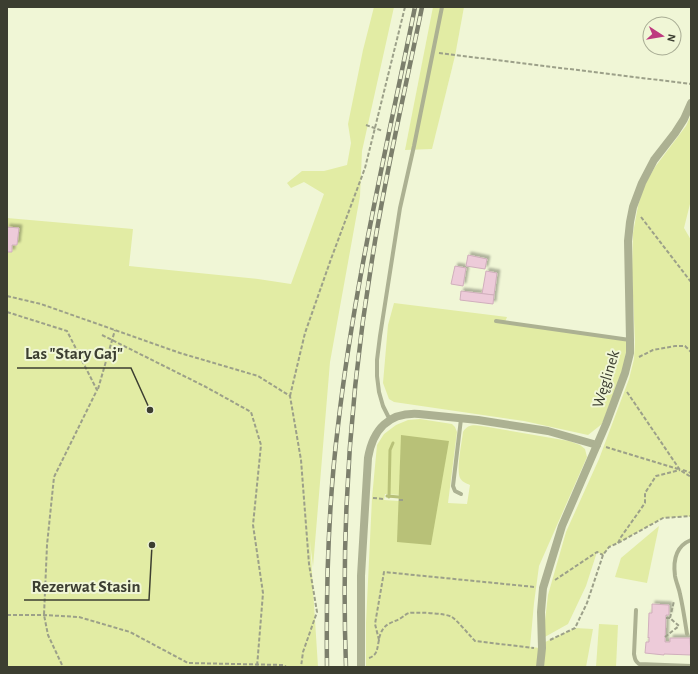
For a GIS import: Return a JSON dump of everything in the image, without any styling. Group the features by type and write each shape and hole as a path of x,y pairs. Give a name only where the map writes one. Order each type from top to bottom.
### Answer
{"street":[{"name":"Węglinek","path":"540,667 542,646 541,612 543,588 562,526 606,424 630,353 628,241 633,207 642,183 654,160 675,133 684,119 691,103"},
{"path":"361,663 363,544 368,458 370,448 378,430 383,425 395,417 411,414 478,420 548,431 597,445"}],"lane":[{"path":"390,420 383,406 377,376 380,336 400,208 434,53 442,7"},
{"path":"496,321 630,340"},
{"path":"461,419 453,486 455,491 462,494"},
{"path":"687,634 675,575 675,560 676,553 680,548 687,541 691,540"},
{"path":"636,610 634,660 639,664 691,666"}],"path":[{"path":"301,667 303,652 317,612 309,564 301,460 290,396 305,333 330,259 365,168 405,7"},
{"path":"434,53 691,84"},
{"path":"366,125 383,131"},
{"path":"633,207 691,282"},
{"path":"691,220 691,229"},
{"path":"7,296 41,304 180,353 258,376 290,396"},
{"path":"7,312 67,331 97,390"},
{"path":"63,667 48,635 44,615 47,545 54,477 97,390 115,330"},
{"path":"102,334 199,383 251,412 261,445 253,525 263,593 258,666"},
{"path":"628,361 653,350 676,346 685,346 691,352"},
{"path":"621,383 680,470 691,477"},
{"path":"597,445 691,473"},
{"path":"618,543 645,502 645,493 656,476 680,470"},
{"path":"372,498 384,499"},
{"path":"399,500 405,500"},
{"path":"361,663 374,656 385,627 400,619 407,613 446,615 453,617 475,641 542,646 575,628 587,603 603,555 609,547 663,518 691,516"},
{"path":"379,640 375,624 384,572 543,588 597,552 603,555"},
{"path":"670,618 675,598"},
{"path":"7,615 79,617 130,632 188,663 258,666 284,665 286,667"},
{"path":"665,637 679,626 670,618 666,618"}],"shaded area":[{"path":"374,7 394,7 362,151 360,196 330,362 313,567 310,541 318,667 7,667 7,218 133,229 129,266 258,279 291,284 324,194 304,182 291,188 287,183 302,171 324,171 347,165 351,143 348,124 363,50"},
{"path":"433,7 464,7 455,56 432,149 405,150"},
{"path":"691,115 691,200 684,228 691,240 691,517 663,518 609,547 603,555 597,552 586,586 568,624 543,638 548,595 566,532 599,459 629,379 634,359 635,342 632,273 633,233 638,206 644,186 655,167 686,126"},
{"path":"394,303 507,317 505,322 626,340 624,367 602,424 588,435 524,421 394,402 389,399 383,383 388,325"},
{"path":"420,419 452,424 455,427 457,432 448,503 467,504 470,485 460,478 459,468 463,432 468,427 474,425 569,441 580,445 585,449 587,457 539,566 530,647 541,648 541,644 575,628 593,629 586,667 366,667 366,623 372,498 377,445 384,434 396,425 408,420","holes":["402,436 399,501 384,500 385,494 399,495"]},
{"path":"401,435 449,441 431,545 397,542"},
{"path":"659,526 647,583 615,577 621,558"},
{"path":"599,624 618,625 616,667 596,667"}],"building":[{"path":"7,227 19,228 17,245 12,245 12,252 7,252"},
{"path":"468,255 487,259 485,269 466,266"},
{"path":"455,266 466,268 463,286 451,284"},
{"path":"486,271 497,273 494,295 482,294"},
{"path":"461,291 494,295 493,304 460,300"},
{"path":"652,604 669,605 669,615 666,615 665,642 670,642 670,638 690,638 691,655 645,653 646,642 649,642 649,613 652,613"}],"waterway":[{"path":"389,497 390,450 393,443"},
{"path":"387,496 399,497"}],"railway":[{"path":"327,667 327,577 330,516 335,456 345,373 362,268 415,7"},
{"path":"346,667 346,514 358,361 364,310 383,196 422,7"}],"place":[{"name":"Las \"Stary Gaj\"","path":"150,410"},
{"name":"Rezerwat Stasin","path":"152,545"}]}
